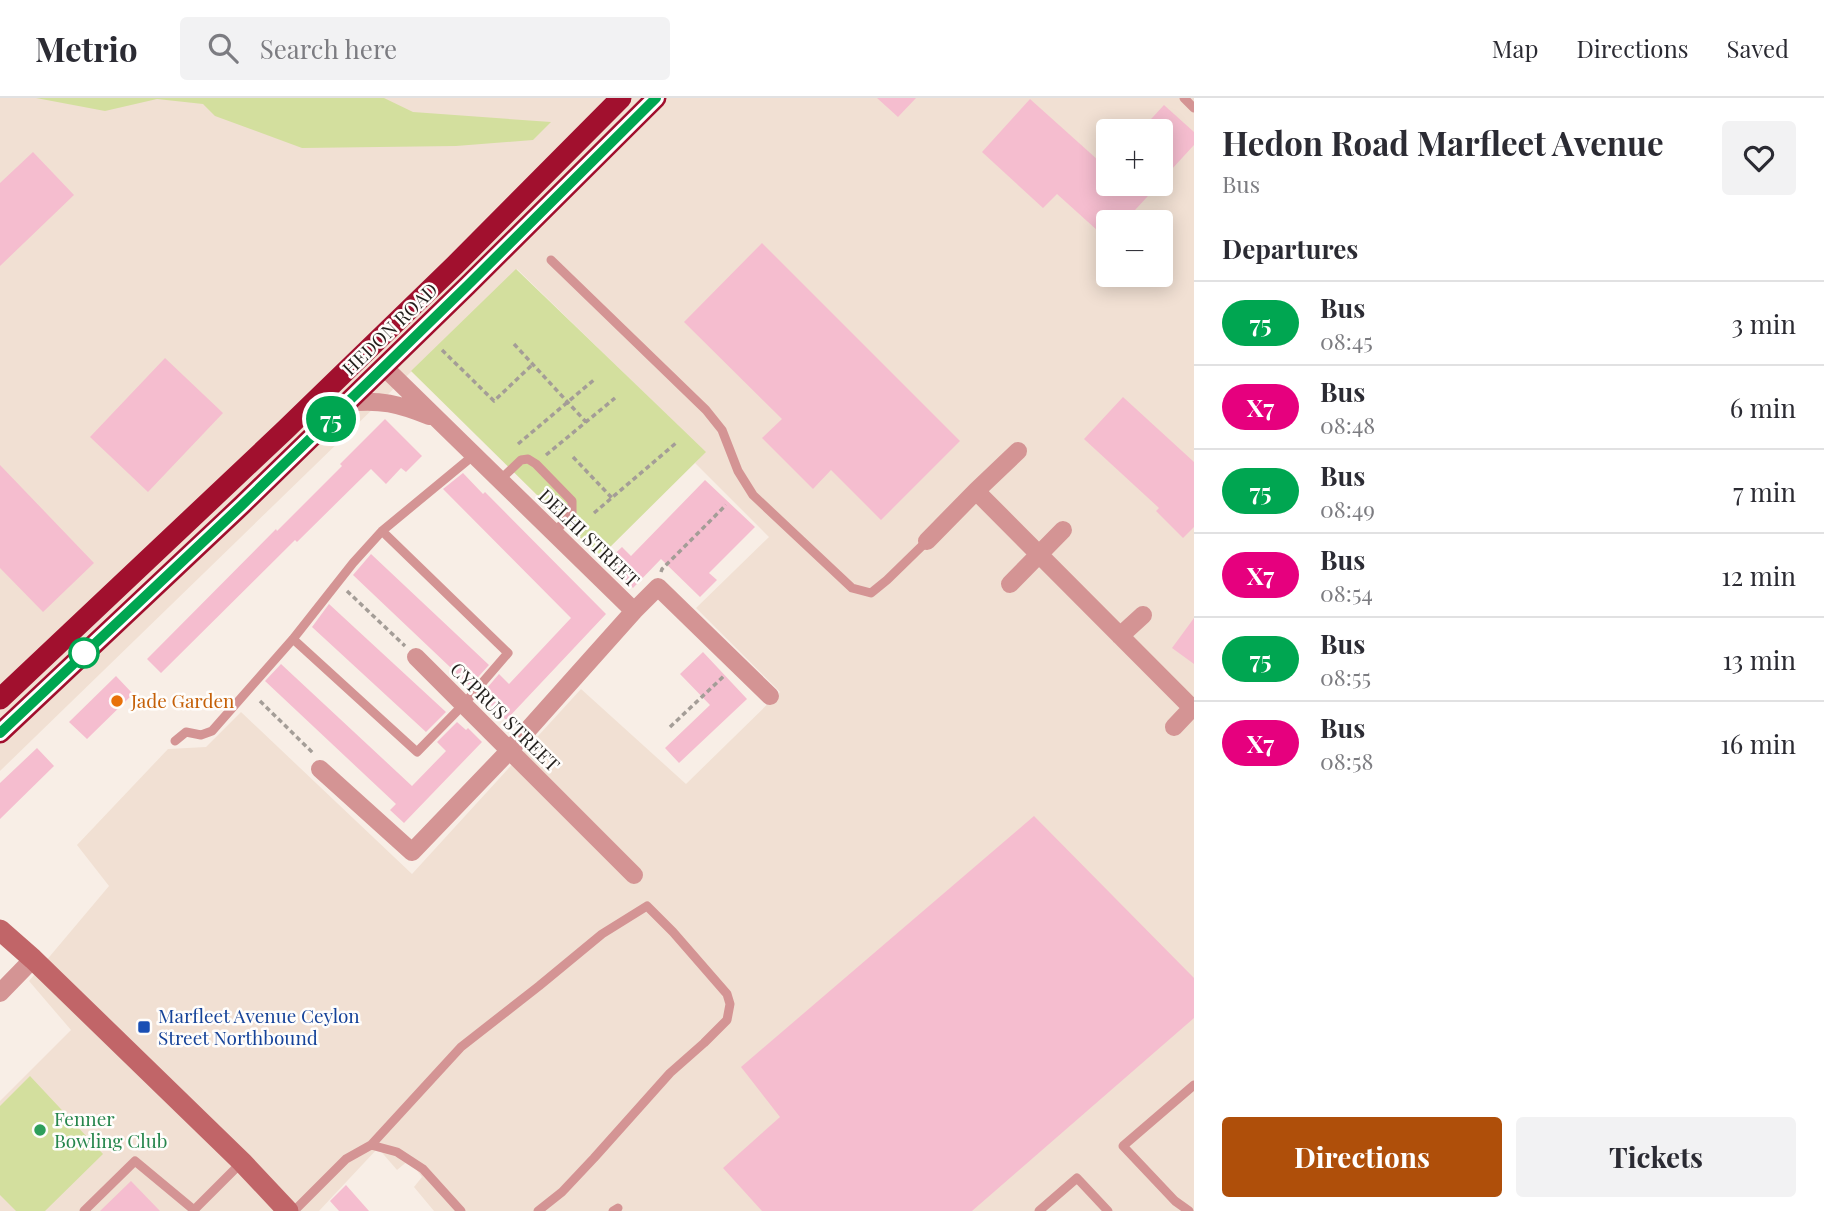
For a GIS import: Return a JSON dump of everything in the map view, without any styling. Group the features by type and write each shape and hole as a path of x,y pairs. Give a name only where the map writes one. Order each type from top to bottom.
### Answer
{"highway":[{"name":"HEDON ROAD","path":"0,699 285,430 455,265 621,98"},
{"name":"HEDON ROAD","path":"0,733 242,505 656,98"}],"street":[{"name":"DELHI STREET","path":"384,367 634,611 658,587 770,696"},
{"name":"DELHI STREET","path":"347,403 380,401 404,405 438,420"},
{"path":"927,541 1018,451"},
{"path":"976,491 1193,710 1174,727"},
{"path":"1010,584 1063,530"},
{"path":"320,769 412,852 509,751 634,611"},
{"path":"1120,636 1143,615"},
{"name":"CYPRUS STREET","path":"416,656 634,875"},
{"path":"0,930 33,959 288,1211"},
{"path":"0,947 33,959"},
{"path":"0,993 33,959"}],"lane":[{"path":"1184,98 1194,108"},
{"path":"551,261 706,410 722,430 738,471 753,495 852,588 871,593 927,541"},
{"path":"175,741 186,732 201,735 212,731 293,639 382,531 474,455"},
{"path":"500,480 521,460 528,459 536,464 572,501 572,513 554,533"},
{"path":"293,639 417,752 508,653 382,531"},
{"path":"294,1211 346,1159 370,1145 461,1047 602,934 647,906 674,932 727,994 730,1004 727,1020 670,1073 562,1192 538,1211"},
{"path":"1189,1211 1123,1146 1194,1085"},
{"path":"370,1145 397,1152 423,1169 461,1211"},
{"path":"84,1211 135,1161 194,1210 242,1163"},
{"path":"1039,1211 1077,1178 1108,1211"}],"path":[{"path":"514,344 586,422"},
{"path":"442,350 494,401 533,364"},
{"path":"518,444 595,379"},
{"path":"536,464 615,398"},
{"path":"594,513 676,443"},
{"path":"573,457 612,498"},
{"path":"658,587 662,569 726,505"},
{"path":"345,589 416,656"},
{"path":"670,727 737,664"},
{"path":"260,701 313,752 320,769"}],"shaded area":[{"path":"0,98 1194,98 1194,1211 434,1211 414,1187 422,1177 409,1160 397,1170 378,1148 319,1211 0,1211 0,1101 71,1030 29,981 109,886 77,845 168,749 206,747 241,712 412,874 581,689 686,784 780,692 696,608 769,537 695,463 705,452 517,269 0,771"}],"green space":[{"path":"36,98 384,98 413,112 551,122 533,140 456,146 302,148 215,116 203,104 157,99 105,111"},
{"path":"516,269 706,452 600,557 411,371"},
{"name":"Fenner Bowling Club","path":"30,1076 103,1154 45,1211 16,1211 0,1195 0,1106"}],"building":[{"path":"877,98 916,98 898,117"},
{"path":"1030,99 1096,158 1096,196 1148,196 1135,210 1096,210 1096,229 1057,194 1043,208 982,152"},
{"path":"1164,105 1194,132 1194,145 1173,168 1173,119 1151,119"},
{"path":"33,152 74,195 0,266 0,183"},
{"path":"762,243 960,441 881,520 831,470 813,489 762,438 782,419 684,322"},
{"path":"165,358 223,413 148,492 90,437"},
{"path":"1123,397 1194,462 1194,527 1183,538 1156,511 1159,508 1084,439"},
{"path":"385,419 422,456 406,472 401,468 386,484 371,469 161,673 147,659 342,466 340,464"},
{"path":"0,465 94,563 43,612 0,568"},
{"path":"463,473 606,614 506,720 481,695 499,674 509,684 571,618 443,489"},
{"path":"705,480 755,527 709,573 717,580 700,597 661,559 633,588 607,561 622,547 631,556"},
{"path":"371,554 489,665 470,686 353,575"},
{"path":"329,604 446,712 426,732 312,627"},
{"path":"1194,618 1194,664 1172,648"},
{"path":"703,652 747,699 679,763 665,748 710,705 680,674"},
{"path":"281,664 412,786 446,751 437,742 457,722 466,730 468,728 482,742 404,823 390,810 396,804 265,681"},
{"path":"116,676 133,694 87,739 69,722"},
{"path":"37,748 54,766 0,819 0,783"},
{"path":"1034,816 1194,978 1194,1018 972,1211 762,1211 723,1168 780,1117 741,1067"},
{"path":"131,1181 160,1211 100,1211"},
{"path":"346,1185 369,1211 339,1211 330,1201"}],"bus line":[{"name":"75","path":"0,733 242,505 656,98"}],"place":[{"name":"Jade Garden","path":"117,701"},
{"name":"Marfleet Avenue Ceylon Street Northbound","path":"144,1027"},
{"name":"Fenner Bowling Club","path":"40,1130"}]}
